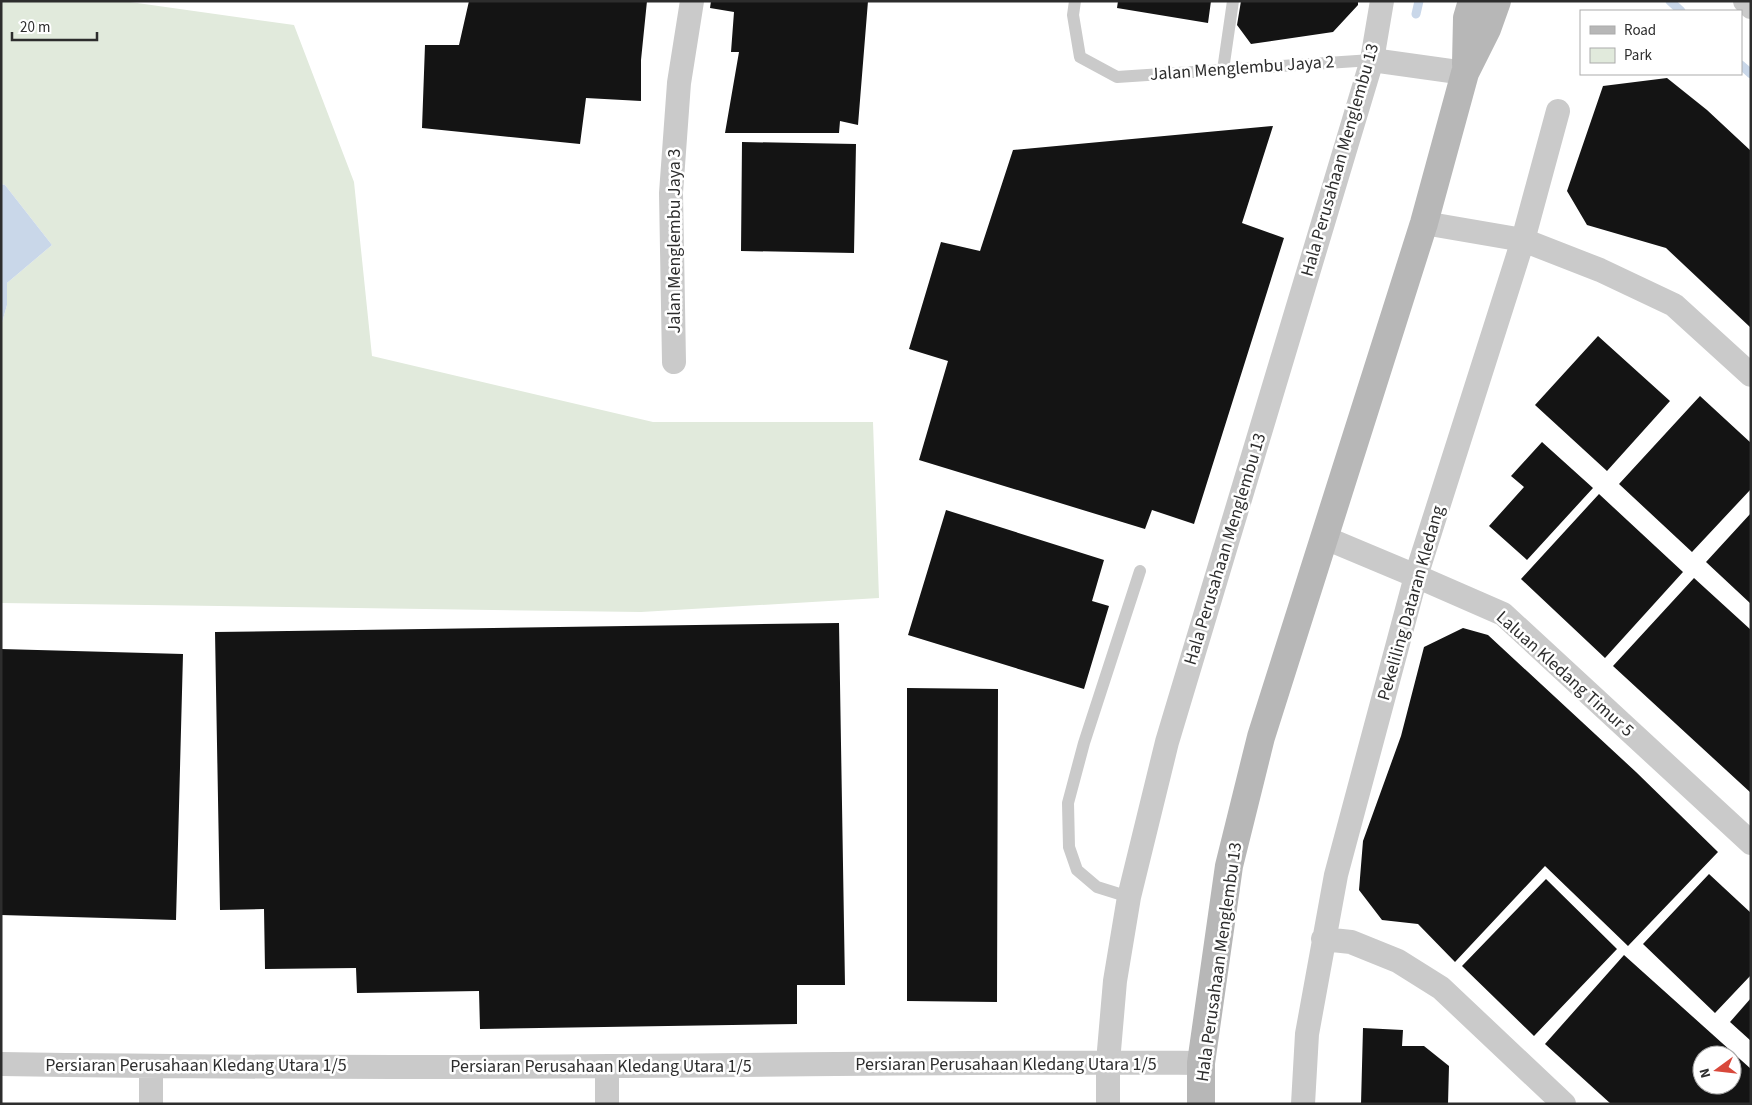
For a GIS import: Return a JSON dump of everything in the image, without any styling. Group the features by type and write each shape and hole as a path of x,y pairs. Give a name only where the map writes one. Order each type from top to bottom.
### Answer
{"street":[{"name":"Jalan Menglembu Jaya 3","path":"674,362 671,193 679,83 692,1"},
{"name":"Hala Perusahaan Menglembu 13","path":"1108,1104 1108,1062 1115,981 1129,897 1167,742 1372,60 1382,1"},
{"name":"Hala Perusahaan Menglembu 13","path":"1465,73 1467,18 1472,1"},
{"name":"Hala Perusahaan Menglembu 13","path":"1201,1104 1201,1063 1229,866 1260,737 1424,223 1465,73 1487,29 1497,1"},
{"path":"1745,1 1751,7"},
{"name":"Jalan Menglembu Jaya 2","path":"1372,60 1465,73"},
{"name":"Pekeliling Dataran Kledang","path":"1303,1104 1308,1034 1323,939 1336,875 1416,576 1523,240 1558,111"},
{"path":"1424,223 1523,240 1600,270 1674,305 1751,375"},
{"name":"Laluan Kledang Timur 5","path":"1323,537 1503,614 1751,844"},
{"path":"1323,939 1351,942 1398,961 1441,988 1564,1104"},
{"name":"Persiaran Perusahaan Kledang Utara 1/5","path":"1,1064 151,1066 607,1066 1201,1063"},
{"path":"151,1066 151,1104"},
{"path":"607,1066 607,1104"}],"lane":[{"name":"Jalan Menglembu Jaya 2","path":"1075,1 1073,15 1080,57 1117,77 1372,60"},
{"path":"1224,70 1233,1"},
{"path":"1129,897 1097,886 1077,870 1069,847 1068,803 1084,743 1140,571"}],"green space":[{"path":"1,1 123,1 294,25 354,182 372,356 653,422 873,422 879,598 641,612 1,603 1,326 7,305 7,283 52,245 5,185 1,184"}],"water":[{"path":"1,184 5,185 52,245 7,283 7,305 1,326"}],"building":[{"path":"469,1 647,1 641,60 641,101 586,98 580,144 422,128 425,45 459,45"},
{"path":"711,1 868,1 858,125 840,121 839,133 725,133 739,52 731,52 734,12 710,8"},
{"path":"1118,1 1211,1 1208,23 1117,8"},
{"path":"1241,1 1358,1 1358,5 1333,32 1251,44 1237,25"},
{"path":"1667,78 1707,110 1751,151 1751,328 1666,248 1587,225 1567,191 1603,86"},
{"path":"1273,126 1242,223 1284,238 1194,524 1152,510 1145,529 919,460 948,361 909,349 941,242 980,251 1013,150"},
{"path":"742,142 856,144 854,253 741,251"},
{"path":"1598,336 1670,401 1607,471 1535,405"},
{"path":"1700,396 1751,443 1751,489 1692,552 1619,484"},
{"path":"1542,442 1593,488 1527,560 1489,526 1524,487 1511,476"},
{"path":"1599,494 1683,572 1605,658 1521,579"},
{"path":"946,510 1104,560 1092,601 1109,606 1084,689 908,635"},
{"path":"1751,513 1751,604 1706,562"},
{"path":"1694,578 1751,630 1751,793 1613,666"},
{"path":"839,623 845,985 797,985 797,1024 480,1029 479,991 357,993 356,968 265,969 264,909 220,910 215,632"},
{"path":"1463,628 1488,635 1636,772 1718,852 1628,946 1545,866 1455,962 1418,924 1382,920 1359,890 1363,841 1401,736 1424,647"},
{"path":"1,649 183,654 176,920 1,915"},
{"path":"907,688 998,689 997,1002 907,1001"},
{"path":"1709,874 1751,913 1751,975 1715,1013 1643,944"},
{"path":"1546,879 1617,949 1534,1036 1462,966"},
{"path":"1624,955 1724,1045 1692,1045 1692,1095 1742,1095 1742,1061 1751,1069 1751,1104 1611,1104 1545,1044"},
{"path":"1751,998 1751,1041 1730,1022"},
{"path":"1363,1028 1403,1030 1402,1046 1424,1046 1449,1066 1448,1104 1361,1104"}],"waterway":[{"path":"1416,14 1419,1"},
{"path":"1670,1 1680,10"},
{"path":"1742,66 1751,74"}]}
